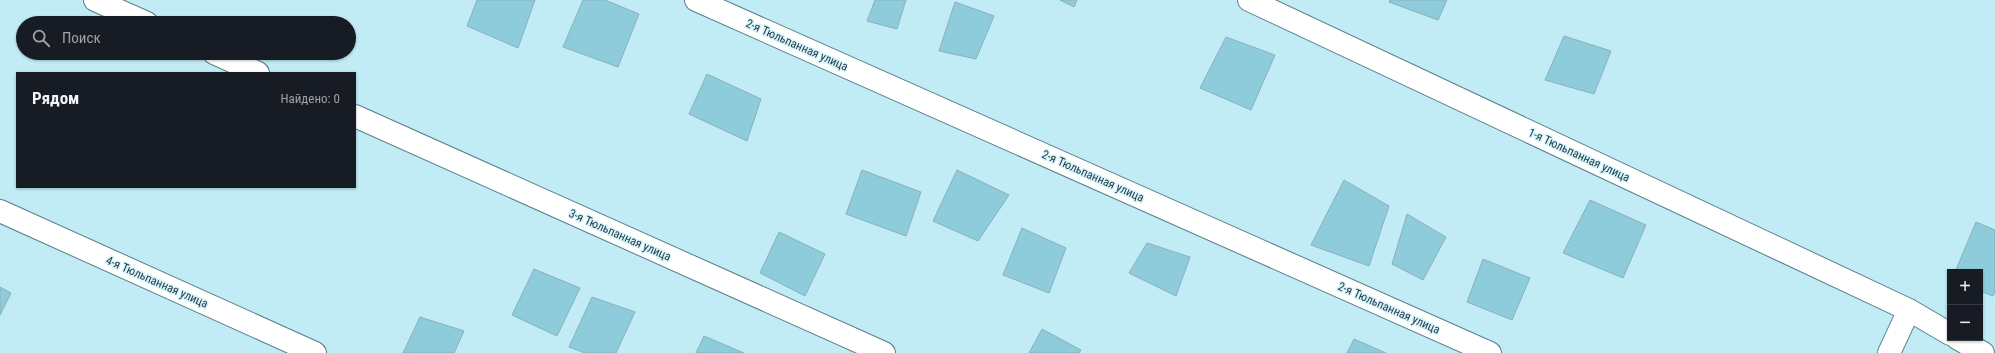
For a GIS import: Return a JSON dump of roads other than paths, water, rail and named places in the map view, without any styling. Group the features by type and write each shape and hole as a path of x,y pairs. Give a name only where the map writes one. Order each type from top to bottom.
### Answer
{"street":[{"path":"95,0 131,16"},
{"name":"2-я Тюльпанная улица","path":"696,0 1490,353"},
{"name":"1-я Тюльпанная улица","path":"1249,0 1909,310 1947,332"},
{"path":"229,60 256,72"},
{"name":"3-я Тюльпанная улица","path":"356,116 884,353"},
{"name":"4-я Тюльпанная улица","path":"0,211 315,353"},
{"path":"1889,353 1909,310"},
{"path":"1962,341 1983,353"}]}
